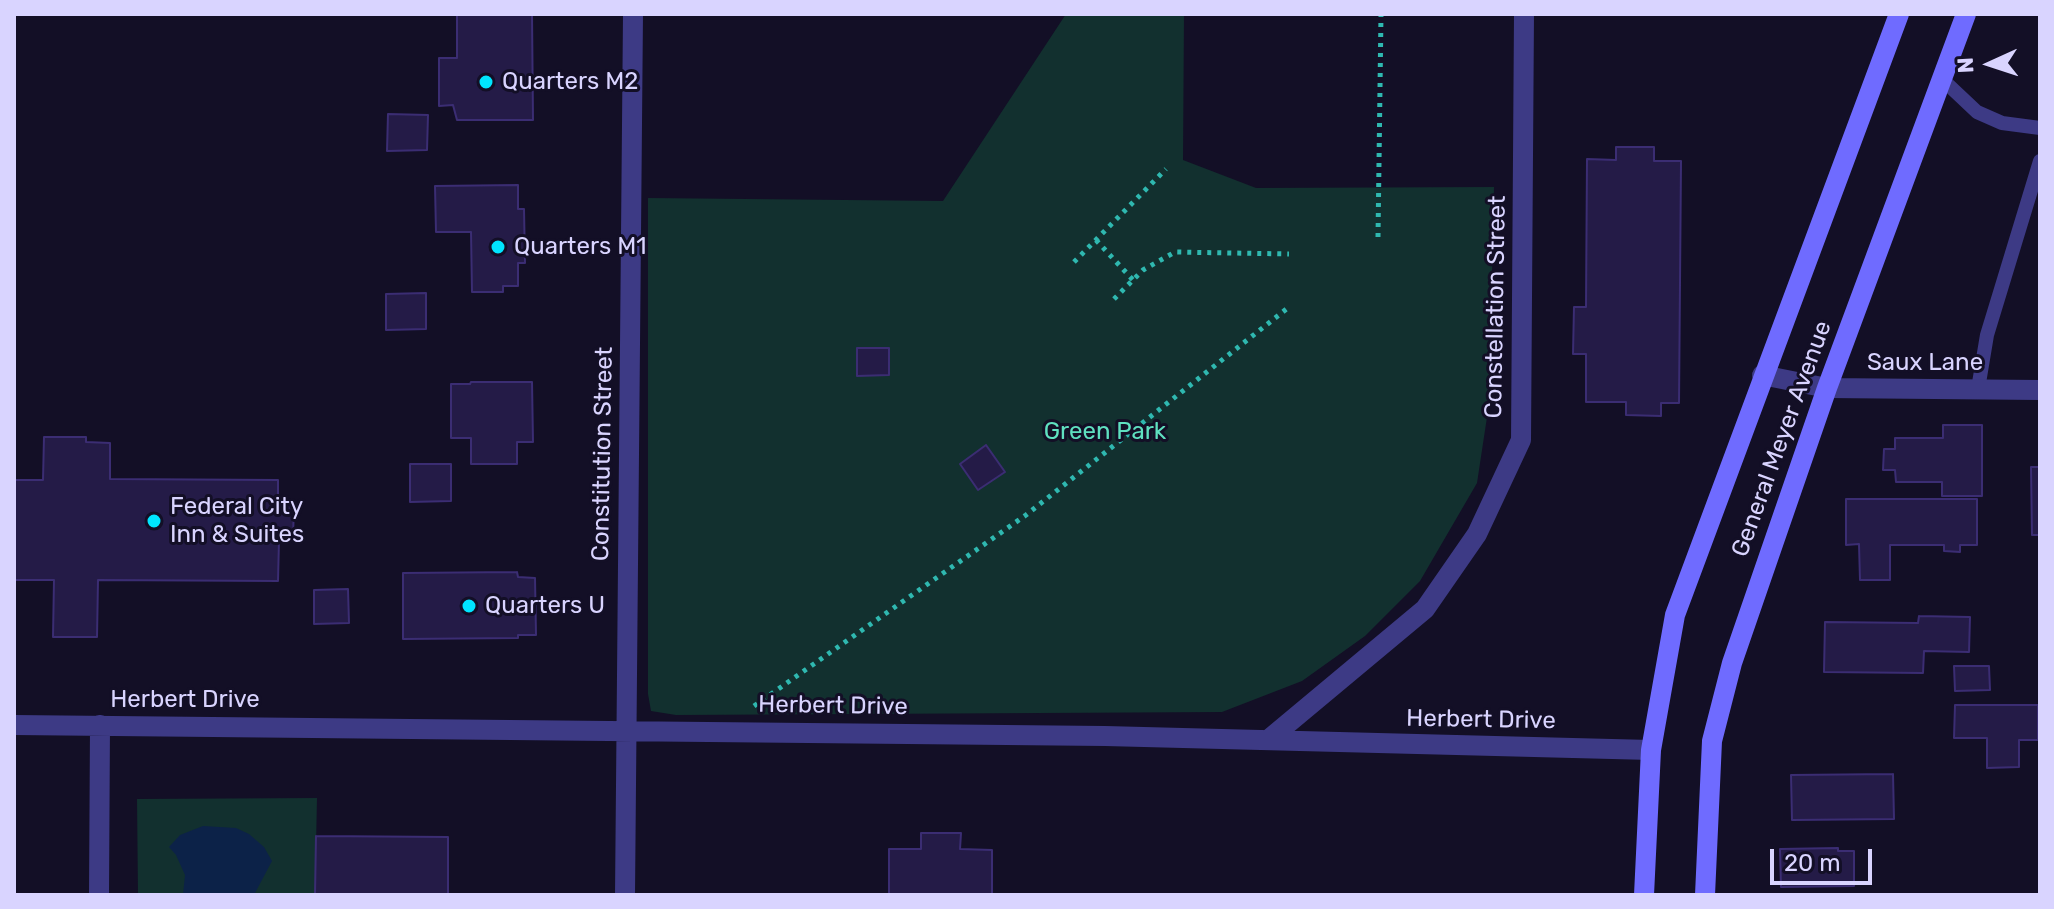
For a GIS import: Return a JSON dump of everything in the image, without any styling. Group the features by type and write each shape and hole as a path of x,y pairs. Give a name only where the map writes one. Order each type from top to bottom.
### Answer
{"main road":[{"name":"General Meyer Avenue","path":"1644,895 1651,750 1675,615 1899,14"},
{"name":"General Meyer Avenue","path":"1705,895 1712,741 1732,663 1827,388 1966,14"}],"street":[{"name":"Constitution Street","path":"625,895 633,14"},
{"name":"Constellation Street","path":"1268,740 1425,609 1477,534 1521,440 1524,14"},
{"name":"Saux Lane","path":"1762,375 1827,388 2040,390"},
{"name":"Herbert Drive","path":"14,725 626,729 1651,750"},
{"path":"99,895 100,725"}],"lane":[{"path":"1942,79 1977,112 2002,123 2040,128"},
{"path":"1978,389 1987,335 2040,161"}],"path":[{"path":"1378,237 1381,14"},
{"path":"1074,262 1166,169"},
{"path":"1096,240 1133,280"},
{"path":"1114,299 1143,270 1175,252 1289,254"},
{"path":"750,709 1026,515 1289,307"}],"green space":[{"name":"Green Park","path":"1066,14 1184,14 1183,160 1256,188 1494,187 1489,404 1477,483 1420,581 1365,636 1302,681 1222,712 676,715 651,711 648,694 648,198 943,201"},
{"path":"317,798 315,895 138,895 137,799"}],"water":[{"path":"203,826 236,828 264,847 272,861 254,895 183,895 185,875 169,847 180,835"}],"building":[{"name":"Quarters M2","path":"457,14 532,14 533,120 457,120 453,105 439,106 439,58 457,58"},
{"path":"388,114 428,115 427,150 387,151"},
{"path":"1616,147 1654,147 1654,161 1681,161 1679,403 1661,403 1661,416 1626,415 1626,402 1586,402 1586,354 1573,354 1574,307 1586,307 1587,159 1616,160"},
{"name":"Quarters M1","path":"518,185 518,209 524,209 525,263 518,263 518,286 503,286 503,292 472,292 471,232 436,232 435,186"},
{"path":"426,293 426,329 386,330 386,294"},
{"path":"857,348 889,348 889,375 857,376"},
{"path":"532,382 533,442 517,442 517,464 471,464 471,438 451,438 451,384"},
{"path":"1943,425 1982,425 1982,496 1942,496 1942,482 1896,482 1895,470 1883,470 1884,449 1895,449 1895,438 1943,438"},
{"name":"Federal City Inn & Suites","path":"44,437 86,437 86,442 110,443 110,479 278,480 278,501 294,501 293,540 279,540 278,581 98,580 97,637 53,637 54,580 14,580 14,480 43,480"},
{"path":"986,445 1005,472 978,490 960,464"},
{"path":"410,464 451,464 451,501 410,502"},
{"path":"2031,467 2040,467 2040,535 2032,535"},
{"path":"1846,499 1977,499 1977,545 1960,545 1960,552 1944,551 1944,545 1890,545 1890,580 1860,580 1859,544 1846,545"},
{"name":"Quarters U","path":"517,572 518,577 535,578 536,635 518,635 518,638 403,639 403,573"},
{"path":"348,589 349,623 314,624 314,590"},
{"path":"1919,616 1970,617 1969,652 1924,651 1923,673 1824,672 1825,622 1918,623"},
{"path":"1954,666 1989,666 1990,690 1955,691"},
{"path":"1955,705 2038,705 2038,740 2019,740 2019,767 1987,768 1987,738 1954,738"},
{"path":"1893,774 1894,819 1792,820 1791,775"},
{"path":"921,833 961,833 960,849 992,850 992,895 889,895 889,849 921,849"},
{"path":"316,836 448,837 448,895 315,895"},
{"path":"1838,848 1838,851 1854,851 1854,886 1781,887 1780,849"}],"place":[{"name":"Quarters M2","path":"486,82"},
{"name":"Quarters M1","path":"498,247"},
{"name":"Federal City Inn & Suites","path":"154,521"},
{"name":"Quarters U","path":"469,606"}]}
